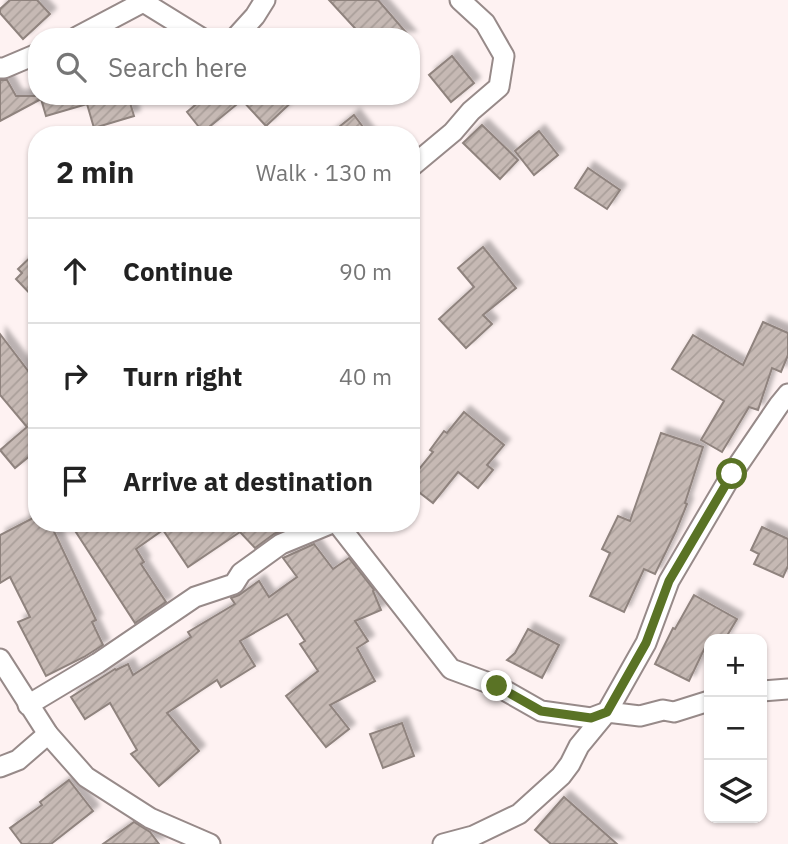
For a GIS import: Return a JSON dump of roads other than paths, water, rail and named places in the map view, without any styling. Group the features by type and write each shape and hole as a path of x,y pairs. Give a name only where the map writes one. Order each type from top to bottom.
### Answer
{"street":[{"path":"244,28 265,0"},
{"path":"420,160 499,87 503,55 485,23 460,0"},
{"path":"93,28 141,1 185,28"},
{"path":"0,68 28,58"},
{"path":"443,844 473,836 519,814 561,776 579,746 607,712 646,643 669,581 732,474 788,394"},
{"path":"28,705 98,663 195,597 234,584 241,573 281,544 312,532"},
{"path":"342,532 451,669 497,686 541,711 591,718 607,712 640,716 663,710 674,712 704,703"},
{"path":"0,659 48,734 86,777 150,818 209,844"},
{"path":"767,691 788,689"},
{"path":"0,767 18,760 48,734"}]}
